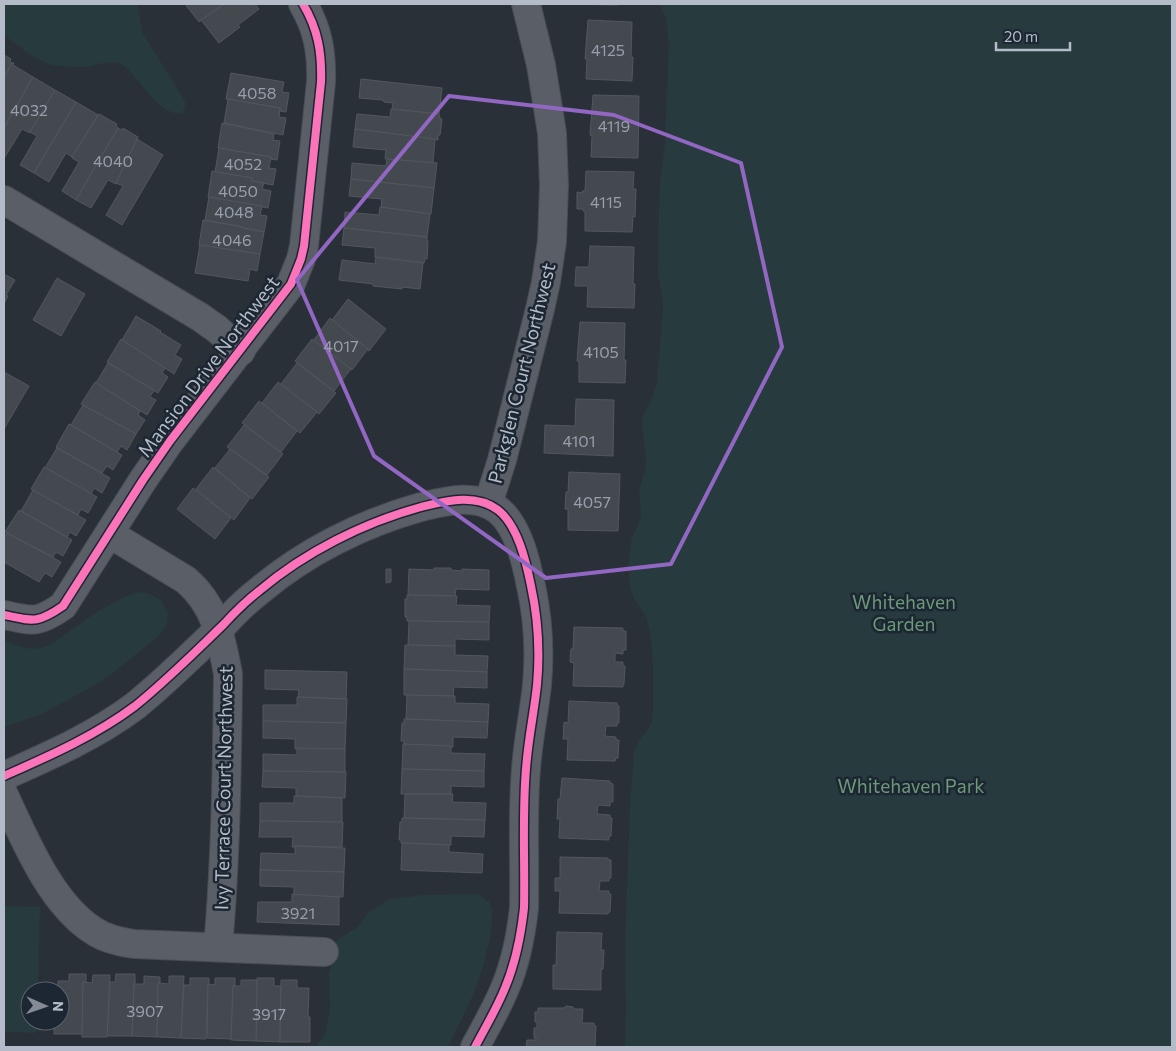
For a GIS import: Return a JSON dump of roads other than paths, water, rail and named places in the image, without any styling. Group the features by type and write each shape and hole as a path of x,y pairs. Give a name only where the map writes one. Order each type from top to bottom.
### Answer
{"street":[{"name":"Mansion Drive Northwest","path":"4,615 30,620 39,619 48,616 63,606 170,441 291,284 302,259 304,246 321,82 320,46 315,29 303,4"},
{"name":"Parkglen Court Northwest","path":"488,504 502,460 540,309 552,241 554,185 551,125 541,66 526,4"},
{"path":"4,200 200,317 241,350"},
{"path":"4,776 72,745 133,707 161,684 253,595 278,575 300,561 358,530 407,511 455,500 471,500 496,508 512,527 522,551 531,587 535,609 538,653 537,687 526,768 523,812 524,908 518,949 510,976 493,1014 475,1047"},
{"path":"110,534 186,580 207,604 218,630"},
{"name":"Ivy Terrace Court Northwest","path":"218,630 228,674 224,857 218,947"},
{"path":"4,796 24,840 49,883 74,915 95,932 107,938 134,944 324,952"}],"park label":[{"name":"Whitehaven Garden","path":"904,612"},
{"name":"Whitehaven Park","path":"911,785"}]}
